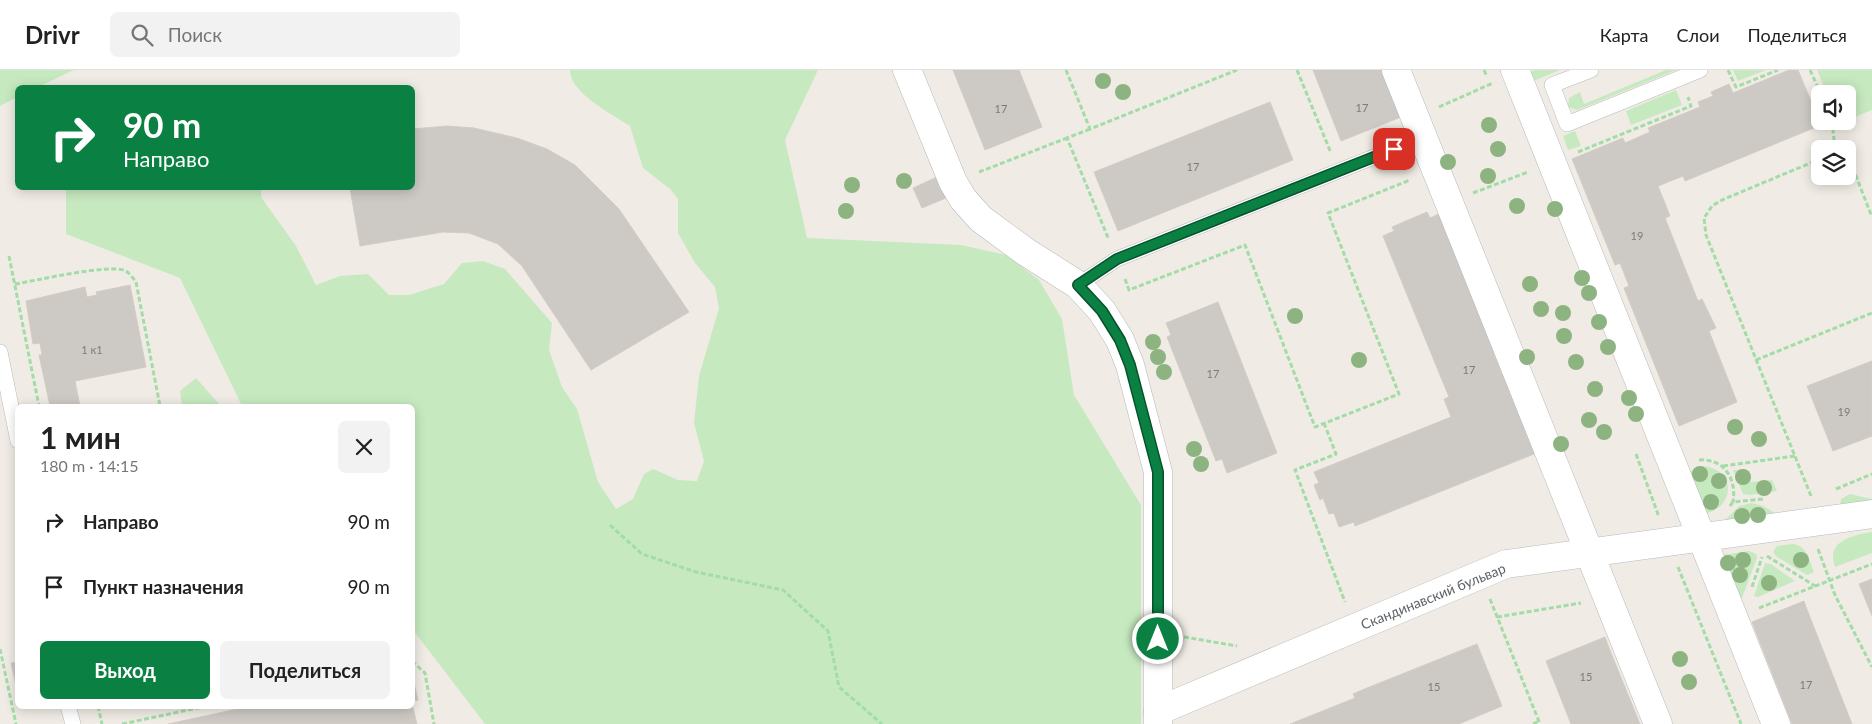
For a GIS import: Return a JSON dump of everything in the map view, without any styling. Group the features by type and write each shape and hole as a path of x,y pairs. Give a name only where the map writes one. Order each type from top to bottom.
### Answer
{"street":[{"path":"907,70 963,199 982,219 1010,241 1078,285 1102,311 1120,340 1130,365 1158,472 1158,718"},
{"path":"1396,70 1658,724"},
{"path":"1515,72 1700,537 1738,617 1776,724"},
{"name":"Скандинавский бульвар","path":"1158,718 1355,628 1506,564 1872,514"}],"lane":[{"path":"1591,70 1552,85 1567,124 1700,70"},
{"path":"1078,285 1117,259 1394,149"},
{"path":"0,352 15,426"},
{"path":"71,709 73,724"}],"path":[{"path":"1066,70 1090,129"},
{"path":"954,182 1237,70"},
{"path":"1297,70 1328,147"},
{"path":"1484,70 1494,94"},
{"path":"1728,70 1736,87 1778,70"},
{"path":"1810,70 1817,85"},
{"path":"1415,117 1515,72"},
{"path":"1449,203 1691,106"},
{"path":"1067,138 1129,290 1245,245 1315,427 1399,394 1328,213 1436,170"},
{"path":"1811,163 1722,200 1712,206 1704,218 1706,235 1812,499 1821,496"},
{"path":"1522,165 1529,182"},
{"path":"1856,176 1872,217"},
{"path":"9,256 39,404"},
{"path":"15,284 76,273 117,269 132,276 136,282 160,404"},
{"path":"1756,360 1872,313"},
{"path":"1324,423 1336,454 1295,470 1355,628"},
{"path":"1633,446 1668,541 1741,724"},
{"path":"1673,469 1704,459 1722,466 1795,456"},
{"path":"1722,466 1731,477 1734,485 1733,502"},
{"path":"1829,492 1872,474"},
{"path":"1813,522 1818,553 1829,581 1872,666"},
{"path":"610,524 642,554 696,572 783,590 828,630 839,687 882,724"},
{"path":"1738,617 1763,554 1816,586"},
{"path":"1738,617 1872,564"},
{"path":"1533,724 1540,723 1498,617 1608,599"},
{"path":"0,649 16,724"},
{"path":"415,664 425,673 434,724"},
{"path":"99,709 102,724"},
{"path":"122,724 193,709"}],"green space":[{"path":"0,70 74,70 42,85 15,85 15,98 0,106"},
{"path":"570,70 818,70 785,140 807,238 961,245 1006,255 1039,280 1062,319 1074,395 1141,505 1141,724 485,724 415,633 415,404 241,404 180,278 66,234 66,190 261,190 261,197 296,246 316,285 340,276 368,274 389,295 409,295 444,284 462,263 483,261 505,269 552,323 549,350 562,387 577,409 598,482 616,509 633,499 644,474 653,469 678,480 697,481 704,461 694,423 699,376 719,308 715,287 695,263 678,233 678,199 670,189 643,168 630,126 593,102 577,86"},
{"path":"1535,70 1560,70 1531,82 1528,73"},
{"path":"1666,70 1676,70 1577,110 1568,107 1569,98 1580,92 1584,104"},
{"path":"1733,70 1766,70 1738,81"},
{"path":"1817,70 1872,70 1872,110 1856,117 1856,85 1823,85"},
{"path":"1676,90 1682,105 1631,125 1626,111"},
{"path":"1575,131 1581,146 1568,150 1563,136"},
{"path":"196,378 219,404 182,404 180,391"},
{"path":"1700,466 1712,468 1720,473 1726,479 1728,487 1727,496 1723,504 1715,510 1704,514 1686,474"},
{"path":"1746,469 1751,482 1772,480 1777,491 1750,495 1743,494 1733,470"},
{"path":"1850,494 1872,499 1872,507 1840,507 1841,499"},
{"path":"1752,503 1763,506 1787,520 1724,521 1739,506"},
{"path":"1872,532 1872,553 1835,567 1833,558 1837,545 1857,535"},
{"path":"1792,544 1804,550 1814,572 1807,575 1777,557 1773,552 1777,546"},
{"path":"1749,551 1756,554 1757,558 1740,603 1716,556"},
{"path":"1765,563 1771,564 1795,581 1758,597 1754,596"}],"building":[{"path":"953,70 1019,70 1042,127 985,150"},
{"path":"1313,70 1382,70 1401,117 1341,141"},
{"path":"1789,70 1798,70 1811,101 1811,129 1685,181 1683,176 1658,186 1670,216 1665,218 1698,301 1702,299 1716,328 1709,331 1737,402 1679,426 1624,288 1629,286 1620,263 1615,265 1572,159 1623,138 1625,143 1650,132 1648,128 1700,107 1698,102 1713,96 1711,92 1729,84 1733,93"},
{"path":"1270,102 1293,160 1118,231 1094,172"},
{"path":"447,126 474,128 517,138 547,149 575,165 619,209 689,312 591,370 522,266 498,244 469,233 443,232 360,246 350,190 415,190 415,129"},
{"path":"937,177 946,198 922,208 913,188"},
{"path":"1427,212 1430,218 1443,212 1469,276 1464,278 1473,301 1478,299 1498,349 1493,351 1502,375 1507,373 1539,452 1355,526 1354,522 1339,527 1334,513 1329,514 1323,498 1320,500 1314,485 1319,483 1314,472 1451,417 1444,399 1449,397 1383,236 1394,231 1392,227"},
{"path":"130,285 146,367 75,381 80,404 50,404 39,355 42,355 40,343 33,344 26,301 85,287 87,297 97,295 96,292"},
{"path":"1218,302 1277,453 1227,473 1222,459 1216,461 1167,337 1171,335 1166,323"},
{"path":"1872,361 1872,436 1833,451 1807,386"},
{"path":"1872,579 1872,616 1859,584"},
{"path":"1804,601 1852,724 1792,724 1752,622"},
{"path":"1605,637 1640,724 1571,724 1546,661"},
{"path":"1477,644 1502,706 1459,724 1290,724 1355,698 1353,694 1362,690"},
{"path":"15,662 15,681 11,663"},
{"path":"415,688 418,700 415,700"},
{"path":"237,709 413,709 417,724 168,724"}],"route":[{"path":"1158,639 1158,472 1130,365 1120,340 1102,311 1078,285 1117,259 1394,149"}]}
